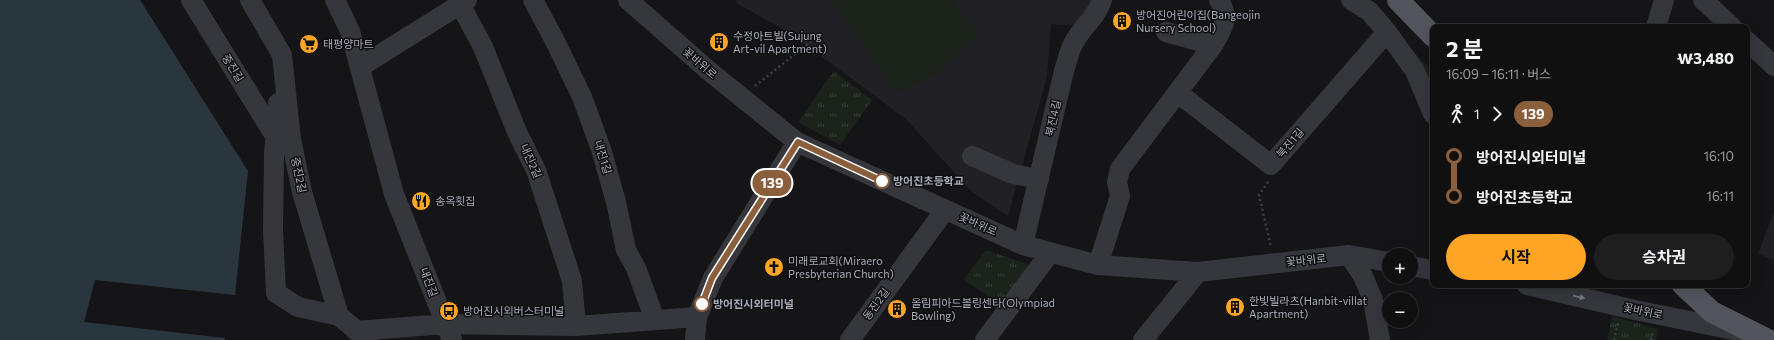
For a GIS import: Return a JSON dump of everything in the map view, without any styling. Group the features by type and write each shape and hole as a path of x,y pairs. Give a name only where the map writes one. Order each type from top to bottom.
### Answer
{"main road":[{"path":"1409,4 1430,32"},
{"path":"1686,288 1712,312 1763,338"}],"street":[{"name":"중진길","path":"191,0 276,136"},
{"name":"중진2길","path":"250,0 282,55 291,139 302,192 339,316"},
{"name":"내진길","path":"335,0 350,31 394,194 448,332"},
{"name":"내진1길","path":"533,0 582,97 601,149 616,202 626,250 636,268 655,320"},
{"name":"꽃바위로","path":"628,0 741,97 798,142 1023,245 1098,265 1198,272 1349,255 1382,261"},
{"name":"북진4길","path":"1023,245 1059,90 1073,44 1097,12 1102,0"},
{"path":"1098,265 1120,196 1116,182 1120,169 1214,46 1225,23 1223,7 1219,0"},
{"path":"1351,0 1368,11 1387,32 1415,71 1430,107"},
{"path":"1657,24 1664,0"},
{"path":"1703,0 1729,24"},
{"path":"360,67 463,2"},
{"name":"내진2길","path":"463,2 483,47 517,132 536,170 572,281 576,326"},
{"path":"1166,32 1214,46"},
{"name":"북진1길","path":"1178,93 1271,165 1387,32"},
{"path":"1750,44 1774,66"},
{"path":"282,55 276,136 273,230 276,293 298,307 339,316 362,335 576,326 697,317"},
{"path":"695,340 697,317 712,278 798,142"},
{"path":"972,156 1013,174 1039,179"},
{"name":"동진2길","path":"850,340 945,210"},
{"path":"985,340 1050,253"},
{"path":"1349,255 1363,276 1373,300 1380,340"},
{"path":"1418,267 1430,269"},
{"path":"1143,340 1198,272"},
{"name":"꽃바위로","path":"1540,288 1763,338"}],"path":[{"path":"741,97 819,35"},
{"path":"1271,165 1273,173 1259,195 1274,264"}],"shaded area":[{"path":"0,0 140,0 248,171 235,295 95,280 84,322 225,338 225,340 0,340"},
{"name":"방어진초등학교","path":"735,0 1098,0 1076,26 1051,24 1047,77 1008,216 971,191 906,119 790,33 738,4"},
{"path":"1774,212 1774,260 1758,254"}],"green space":[{"path":"830,0 953,0 979,36 936,74 898,93"},
{"path":"1401,38 1430,69 1430,101"},
{"path":"834,71 872,100 840,145 798,122"},
{"path":"986,250 1033,266 1003,308 964,279"},
{"path":"1612,316 1658,329 1656,340 1607,340"}],"bus line":[{"name":"139","path":"702,304 712,278 798,142 882,181"}],"place":[{"name":"방어진어린이집(Bangeojin Nursery School)","path":"1122,21"},
{"name":"수정아트빌(Sujung Art-vil Apartment)","path":"719,42"},
{"name":"태평양마트","path":"309,44"},
{"name":"방어진초등학교","path":"882,181"},
{"name":"송옥횟집","path":"421,201"},
{"name":"미래로교회(Miraero Presbyterian Church)","path":"774,267"},
{"name":"방어진시외터미널","path":"702,304"},
{"name":"한빛빌라츠(Hanbit-villat Apartment)","path":"1235,307"},
{"name":"올림피아드볼링센타(Olympiad Bowling)","path":"897,309"},
{"name":"방어진시외버스터미널","path":"449,311"}]}
